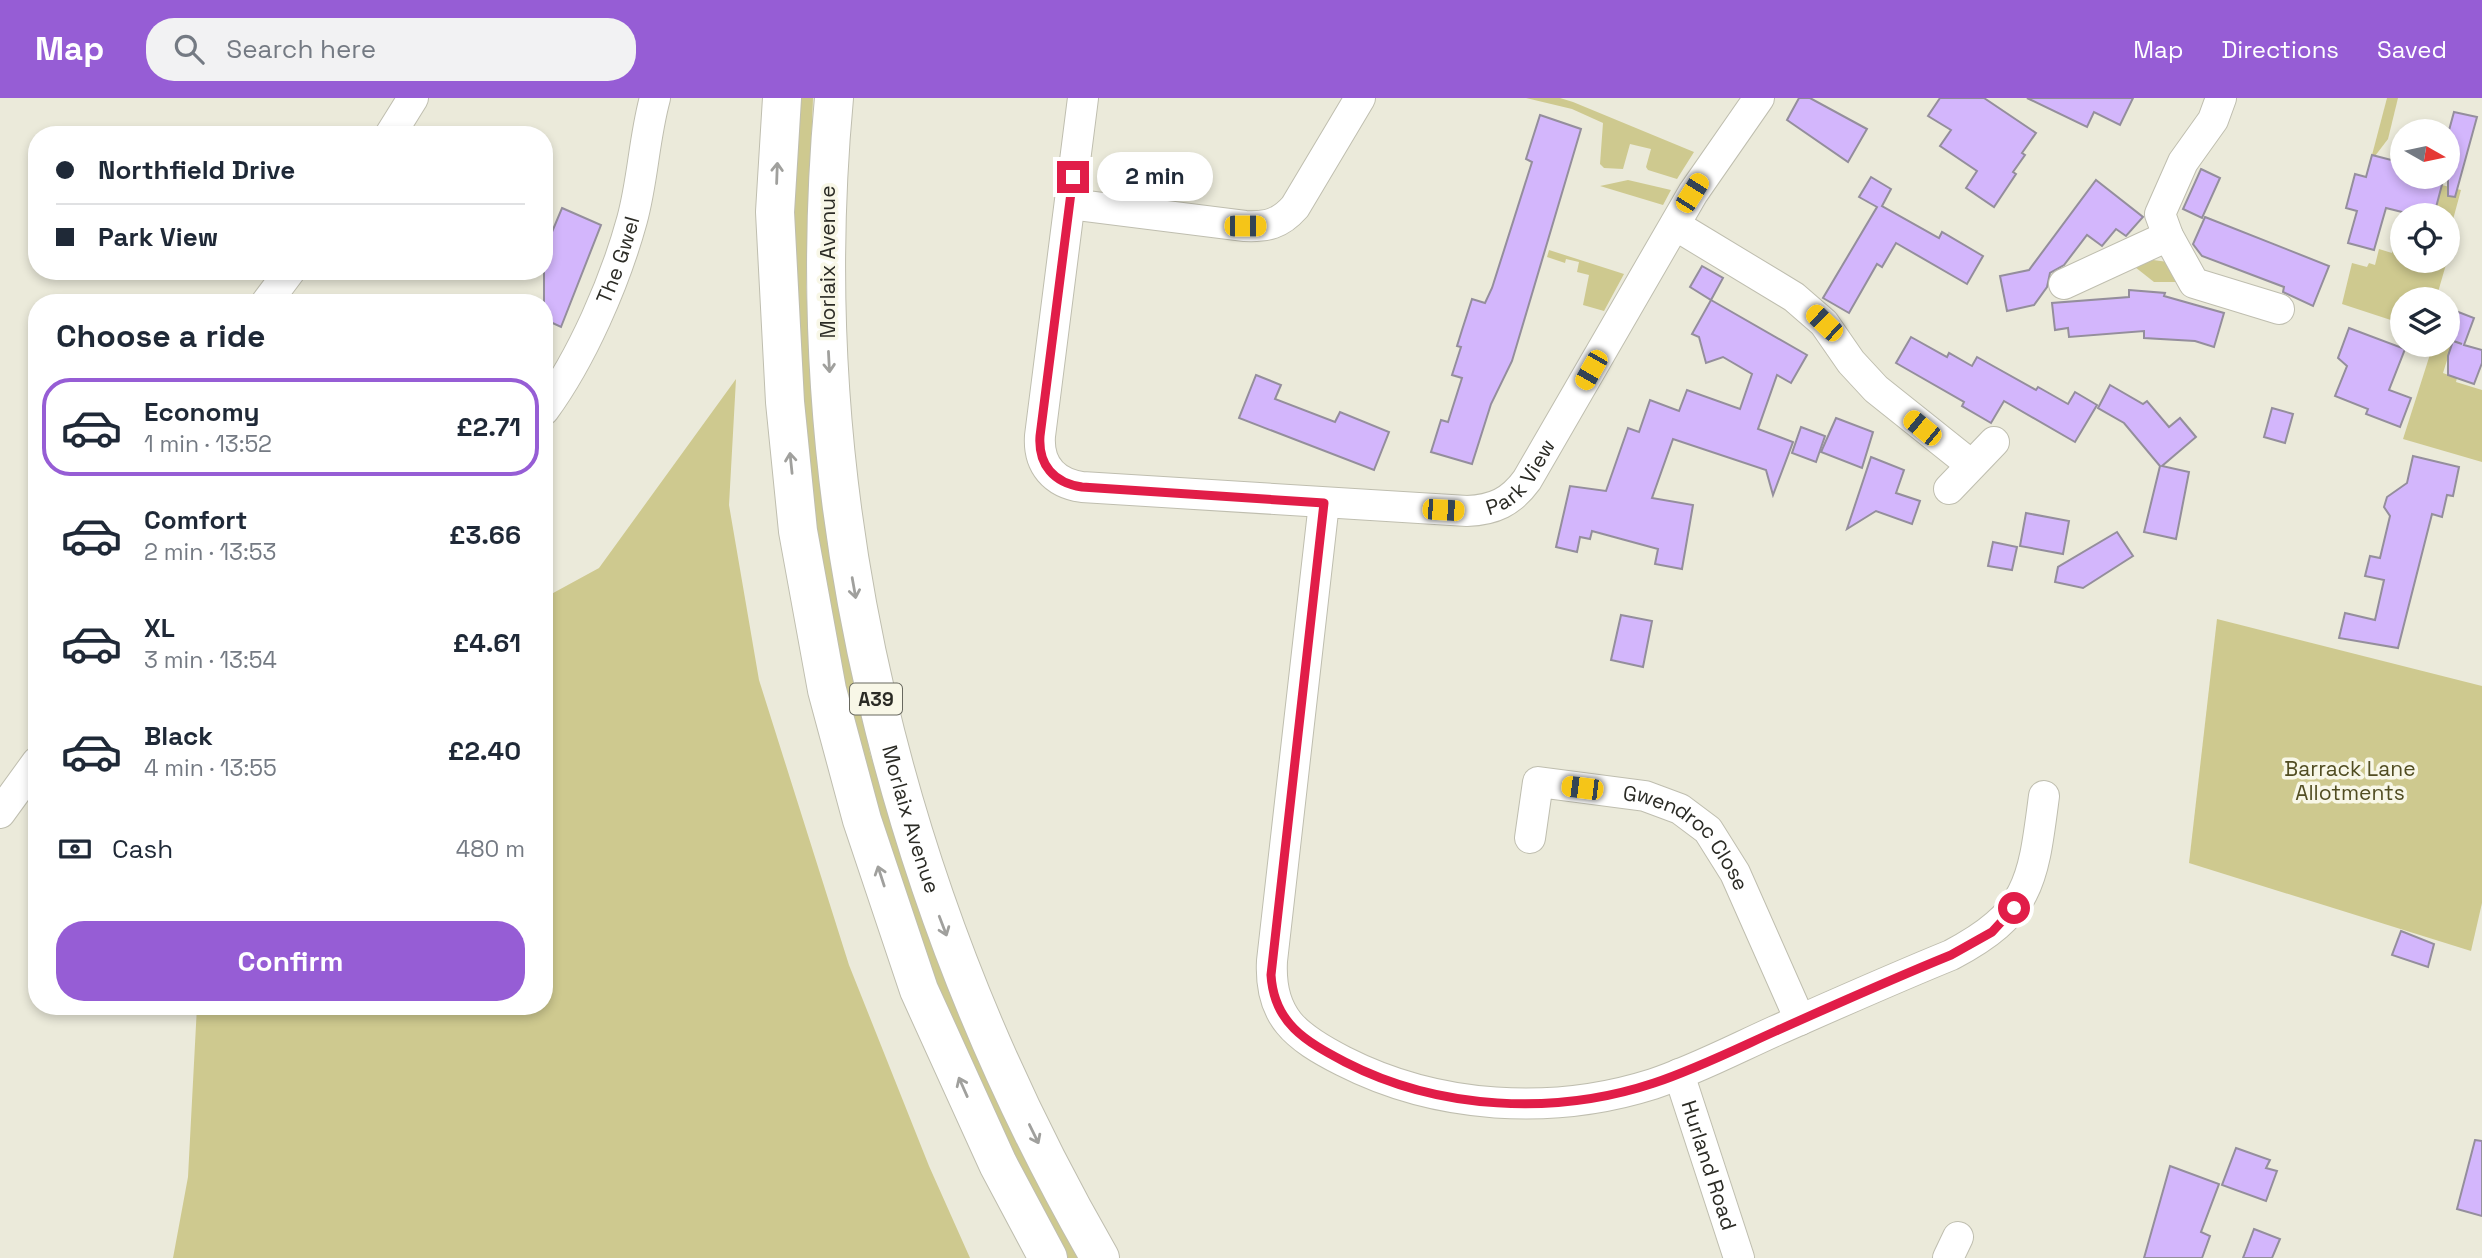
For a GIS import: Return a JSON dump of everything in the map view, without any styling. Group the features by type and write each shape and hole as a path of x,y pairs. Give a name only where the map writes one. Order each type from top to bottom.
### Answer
{"highway":[{"name":"Morlaix Avenue","path":"834,98 826,223 830,393 850,569 879,710 918,853 964,980 1031,1130 1101,1258"},
{"name":"Morlaix Avenue","path":"777,110 775,212 785,402 798,531 827,690 862,820 919,990 998,1164 1048,1258"}],"street":[{"path":"396,126 413,98"},
{"name":"The Gwel","path":"553,398 614,273 633,218 655,98"},
{"name":"Park View","path":"1083,98 1040,436 1041,455 1049,471 1063,483 1082,487 1467,511 1489,509 1507,502 1527,480 1713,160 1759,98"},
{"path":"1070,204 1245,226 1273,225 1295,207 1360,98"},
{"path":"2221,98 2213,120 2183,162 2160,214 2168,236 2194,283 2279,309"},
{"path":"1675,225 1794,296 1824,323 1851,362 1876,389 1970,464"},
{"path":"2064,284 2168,236"},
{"path":"1949,489 1970,464 1994,442"},
{"path":"1324,503 1272,961 1272,988 1279,1012 1296,1031 1360,1070 1392,1082 1457,1098 1531,1104 1565,1102 1627,1091 1679,1074 1951,955 1992,932 2014,908 2032,873 2038,854 2044,796"},
{"path":"0,813 28,774"},
{"name":"Gwendroc Close","path":"1530,838 1538,782 1645,796 1663,801 1695,819 1708,830 1728,858 1800,1020"},
{"name":"Hurland Road","path":"1679,1074 1739,1258"}],"green space":[{"path":"797,98 813,98 806,287 816,435 827,541 870,753 917,902 966,1028 1084,1258 1066,1258 951,1028 859,775 812,542 790,236"},
{"path":"1526,98 1560,98 1573,102 1694,152 1677,179 1648,170 1646,167 1651,149 1630,144 1623,169 1604,168 1600,164 1603,123 1572,109"},
{"path":"2387,98 2398,98 2393,119 2390,119 2388,139 2375,156 2372,155"},
{"path":"1628,180 1671,190 1663,205 1600,186"},
{"path":"2441,189 2461,190 2457,203 2437,203"},
{"path":"2379,249 2390,252 2390,273 2444,273 2439,287 2390,287 2390,320 2342,304 2352,263 2367,267 2369,263 2375,265"},
{"path":"1549,250 1624,274 1604,311 1583,305 1589,275 1577,272 1579,262 1566,259 1565,263 1547,257"},
{"path":"2153,260 2168,262 2177,277 2176,282 2154,282 2135,267"},
{"path":"2429,357 2448,357 2443,373 2457,378 2456,382 2482,390 2482,462 2403,439"},
{"path":"736,379 729,505 759,680 849,965 929,1166 970,1258 173,1258 188,1177 197,1015 553,1015 553,593 599,568"},
{"name":"Barrack Lane Allotments","path":"2217,619 2482,686 2482,903 2471,951 2189,863"}],"building":[{"path":"1799,98 1810,98 1867,129 1848,162 1787,120"},
{"path":"1940,98 1984,98 2036,133 2022,153 2025,155 2013,172 2016,174 1994,207 1966,188 1977,171 1940,146 1951,130 1928,116"},
{"path":"2027,98 2133,98 2120,125 2094,112 2087,127"},
{"path":"2454,112 2477,117 2460,179 2460,119 2452,119"},
{"path":"1540,115 1581,129 1512,361 1491,404 1472,464 1431,452 1441,420 1448,422 1462,378 1452,375 1461,347 1457,346 1472,299 1485,303 1492,288 1532,162 1526,159"},
{"path":"2372,155 2390,160 2390,189 2441,189 2437,203 2390,203 2390,209 2386,208 2374,250 2348,243 2357,211 2346,208 2355,174 2366,177"},
{"path":"2201,169 2220,178 2202,218 2183,209"},
{"path":"1871,177 1891,189 1882,206 1939,238 1942,232 1983,256 1967,284 1896,243 1882,267 1877,264 1849,313 1823,298 1877,207 1859,197"},
{"path":"2096,180 2143,217 2126,236 2116,229 2102,246 2087,235 2064,265 2050,273 2047,287 2034,305 2007,311 2000,276 2029,270"},
{"path":"2448,189 2457,189 2455,197 2448,196"},
{"path":"562,208 601,225 561,327 553,323 553,294 544,294 544,280 553,280 553,230"},
{"path":"2205,217 2329,266 2313,306 2283,292 2284,287 2202,256 2193,244"},
{"path":"1702,266 1723,278 1711,300 1690,287"},
{"path":"2129,290 2165,293 2164,296 2224,313 2214,347 2195,341 2144,338 2144,331 2069,337 2068,328 2055,330 2052,303 2129,297"},
{"path":"1711,300 1807,355 1791,383 1777,375 1758,429 1793,442 1773,495 1766,470 1673,439 1652,498 1693,505 1682,569 1655,564 1658,549 1592,531 1590,539 1580,537 1577,552 1556,547 1570,486 1606,491 1628,428 1639,432 1650,400 1679,411 1687,390 1740,409 1752,374 1723,357 1706,363 1699,337 1692,334"},
{"path":"2460,313 2474,318 2464,345 2482,350 2482,363 2474,384 2448,375 2448,357 2460,357 2460,343 2462,344"},
{"path":"2349,328 2390,343 2390,357 2402,357 2389,390 2411,398 2400,427 2366,414 2368,409 2335,396 2347,366 2338,358"},
{"path":"1911,337 1947,357 1949,353 1972,366 1977,357 2036,390 2038,387 2068,404 2075,392 2097,405 2075,442 2004,401 1991,423 1962,406 1964,402 1896,363"},
{"path":"1256,375 1281,385 1275,399 1335,422 1340,412 1389,432 1374,470 1239,418"},
{"path":"2110,385 2143,404 2147,401 2169,427 2180,418 2196,437 2162,466 2189,472 2176,539 2144,532 2160,466 2124,423 2098,408"},
{"path":"2272,408 2293,414 2285,443 2264,437"},
{"path":"1836,418 1873,432 1862,468 1821,452"},
{"path":"1801,427 1825,436 1816,462 1792,453"},
{"path":"2413,456 2459,467 2453,496 2447,495 2442,517 2432,514 2398,648 2339,638 2345,613 2375,620 2384,580 2365,576 2370,556 2380,558 2390,516 2384,507 2387,497 2407,483"},
{"path":"1871,457 1904,470 1896,493 1920,501 1912,524 1876,511 1847,529"},
{"path":"2026,513 2069,521 2063,554 2020,546"},
{"path":"2117,532 2133,556 2083,588 2055,582 2058,567"},
{"path":"1993,542 2017,547 2012,570 1988,566"},
{"path":"1621,615 1652,621 1643,667 1611,660"},
{"path":"2401,931 2434,944 2428,967 2392,955"},
{"path":"2475,1140 2482,1141 2482,1216 2457,1209"},
{"path":"2236,1148 2270,1160 2266,1168 2277,1171 2266,1201 2222,1185"},
{"path":"2170,1166 2219,1184 2201,1232 2210,1236 2202,1258 2144,1258"},
{"path":"2254,1229 2280,1239 2272,1258 2243,1258"}],"route":[{"path":"1073,177 1039,446 1049,471 1055,478 1072,486 1324,503 1271,975 1274,1000 1279,1012 1296,1031 1360,1070 1392,1082 1457,1098 1531,1104 1600,1098 1679,1074 1951,955 1992,932 2014,908"}]}
